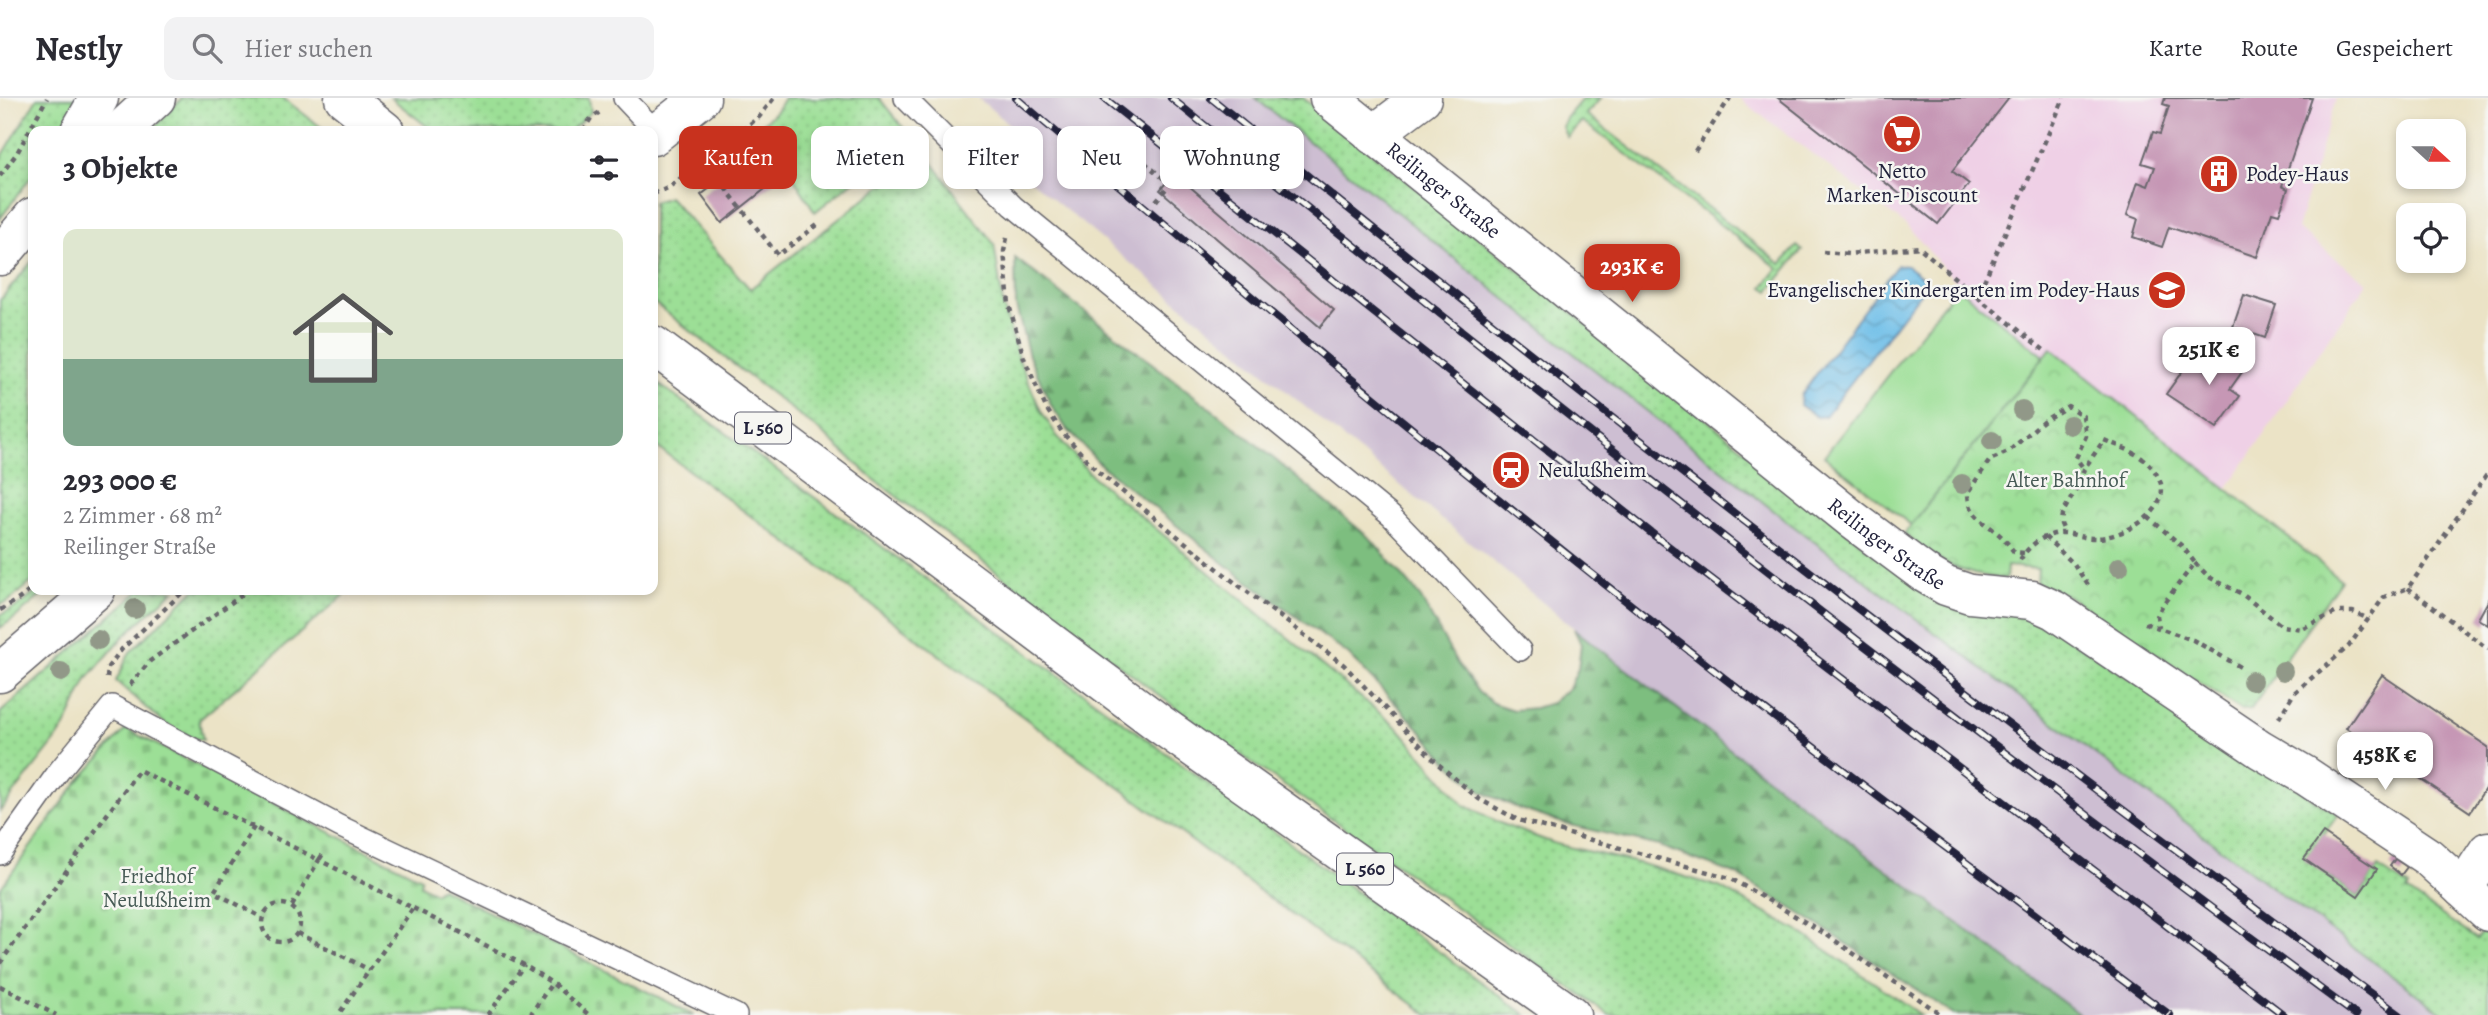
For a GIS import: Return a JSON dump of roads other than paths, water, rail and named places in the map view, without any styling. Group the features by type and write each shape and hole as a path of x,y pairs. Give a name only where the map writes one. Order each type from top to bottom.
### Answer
{"street":[{"path":"83,126 99,98"},
{"path":"125,126 156,98"},
{"path":"344,98 379,126"},
{"path":"658,132 701,98"},
{"name":"Reilinger Straße","path":"1329,98 1842,511 1924,573 1946,586 1970,594 2032,600 2054,610 2260,749 2306,776 2428,857 2476,901"},
{"path":"1373,135 1422,98"},
{"path":"0,257 28,222"},
{"name":"L 560","path":"658,349 1160,724 1571,1015"},
{"path":"0,673 90,595"},
{"path":"2476,901 2488,851"}],"lane":[{"path":"624,98 648,126"},
{"path":"905,98 1013,206 1391,516 1520,650"},
{"path":"0,854 59,771 113,706 339,826 736,1015"}],"water":[{"path":"1897,265 1907,266 1923,278 1925,287 1825,416 1817,417 1800,405 1801,395"}],"railway":[{"path":"1016,98 1253,298 1612,590 1856,780 2170,1015"},
{"path":"1104,98 1655,536 2284,1015"},
{"path":"1171,98 1463,332 1906,678 2356,1015"},
{"path":"1211,98 1504,333 1800,564 2098,792 2400,1015"}],"place":[{"name":"Netto Marken-Discount","path":"1902,134"},
{"name":"Podey-Haus","path":"2219,174"},
{"name":"Evangelischer Kindergarten im Podey-Haus","path":"2167,290"},
{"name":"Neulußheim","path":"1511,470"}],"park label":[{"name":"Alter Bahnhof","path":"2066,480"},
{"name":"Friedhof Neulußheim","path":"157,888"}]}
